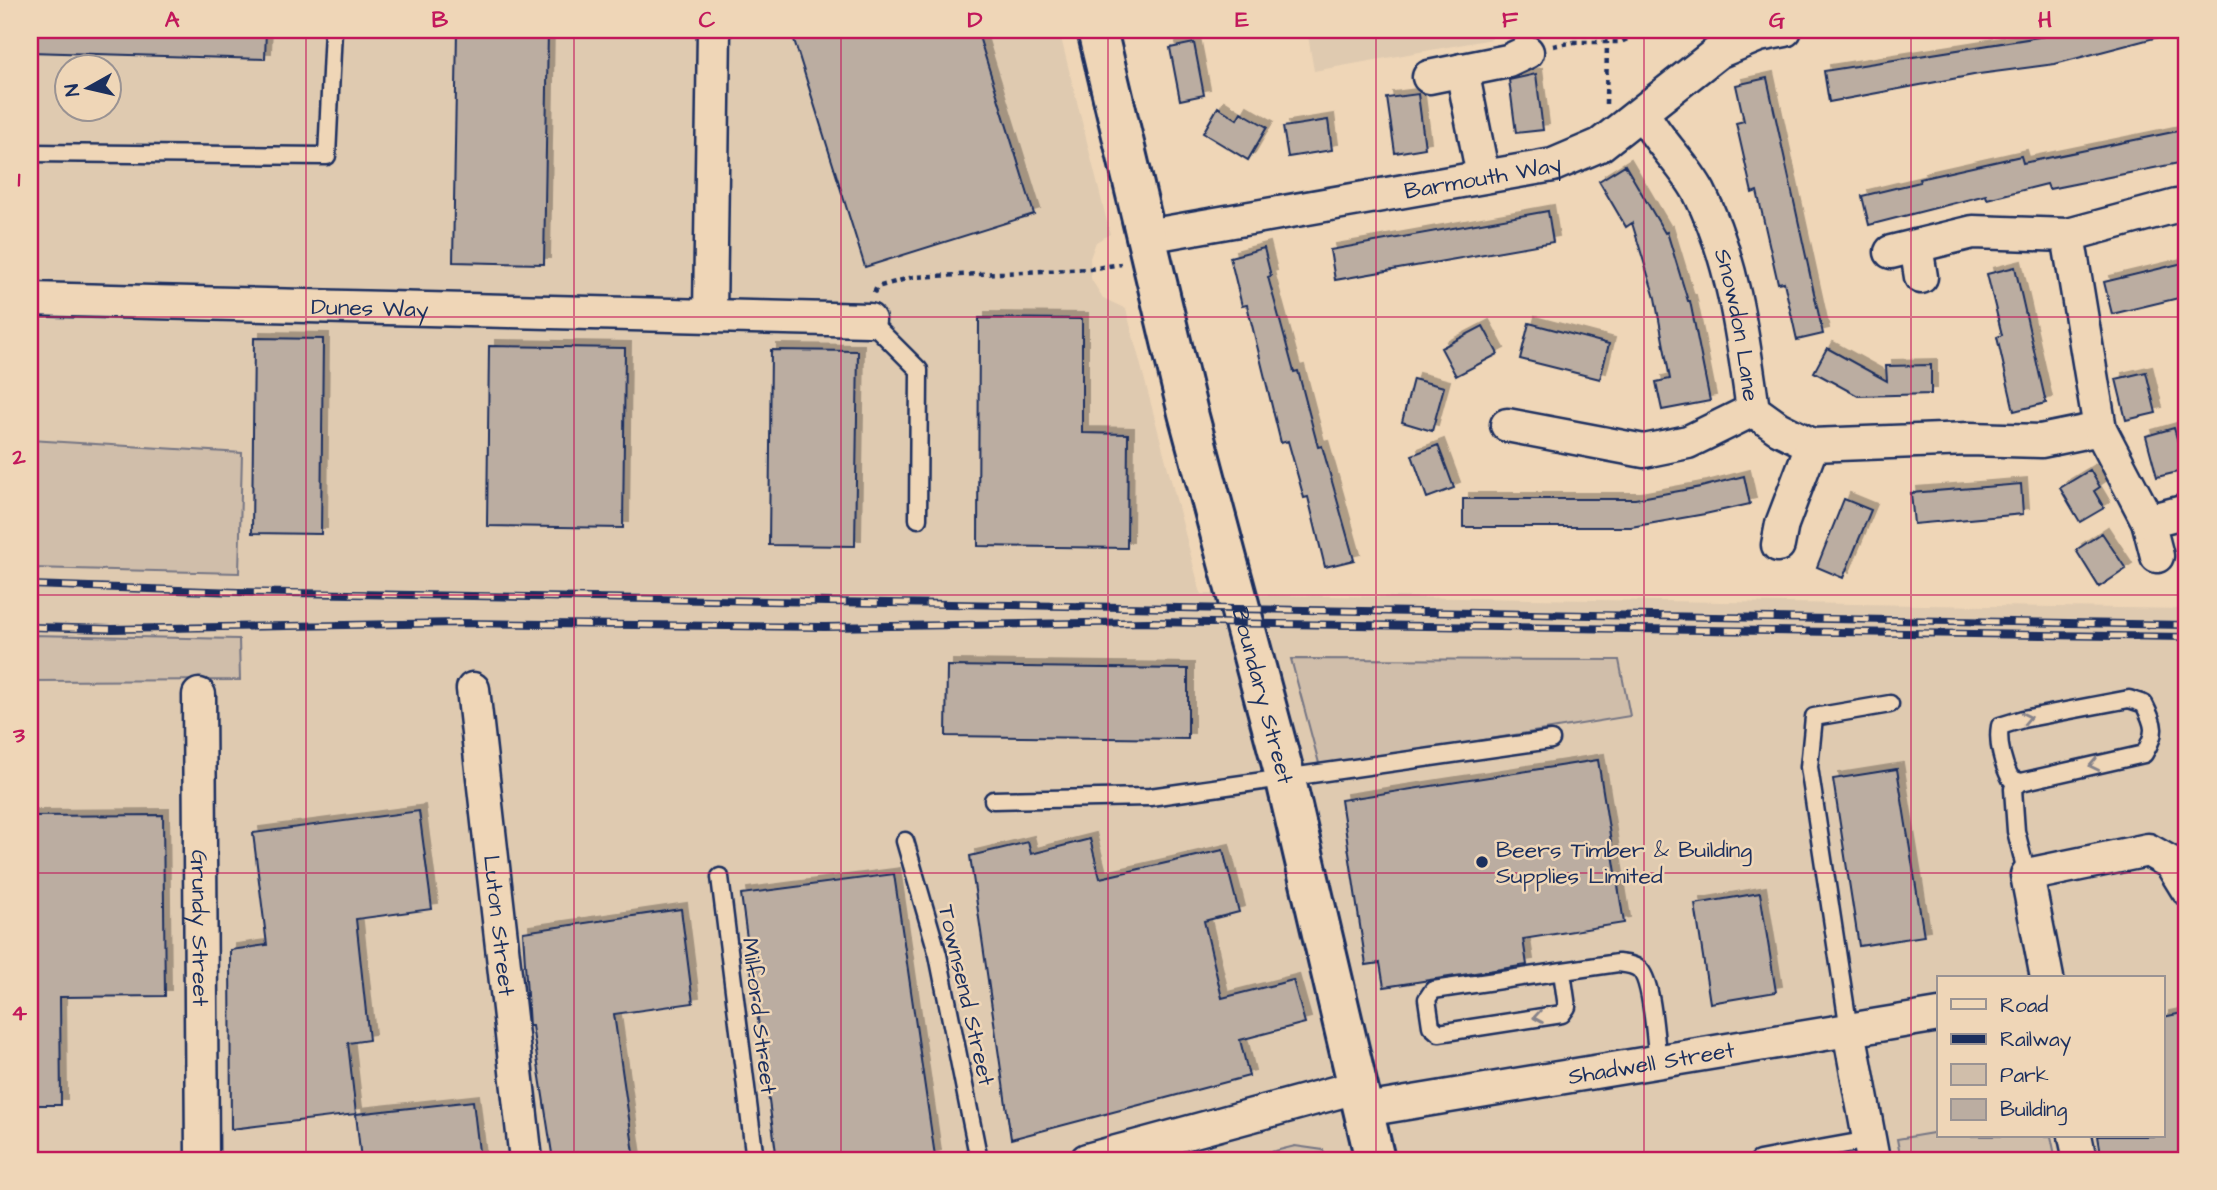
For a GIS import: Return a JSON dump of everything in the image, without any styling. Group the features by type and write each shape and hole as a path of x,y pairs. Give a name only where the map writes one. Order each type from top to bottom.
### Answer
{"main road":[{"name":"Boundary Street","path":"1097,30 1191,425 1286,776 1376,1160"}],"street":[{"path":"710,314 714,30"},
{"name":"Barmouth Way","path":"1147,236 1553,164 1601,145 1643,113 1712,41 1785,30"},
{"path":"1429,77 1508,61 1527,52"},
{"path":"1462,70 1483,176"},
{"name":"Snowdon Lane","path":"1643,113 1697,188 1717,229 1744,346 1753,410 1778,428 1812,445 1969,439 2041,441 2100,429"},
{"path":"1921,277 1903,249 1973,232 2068,235 2176,206 2187,206"},
{"path":"2068,235 2100,429 2148,521 2157,556"},
{"name":"Dunes Way","path":"30,299 410,311 710,314 869,320"},
{"path":"1507,425 1644,451 1688,442 1753,410"},
{"path":"1778,545 1782,524 1812,445"},
{"path":"2148,521 2183,512"},
{"name":"Luton Street","path":"473,689 526,1160"},
{"name":"Grundy Street","path":"199,695 202,1160"},
{"path":"2047,976 2027,875 2148,850 2171,863 2187,889"},
{"name":"Shadwell Street","path":"1362,1098 1658,1061 1937,1015"},
{"path":"1849,1030 1871,1150"},
{"path":"1087,1160 1362,1098"},
{"path":"2075,1138 2080,1160"}],"lane":[{"path":"30,153 327,156 333,30"},
{"path":"869,320 919,370 918,519"},
{"path":"2021,782 2011,779 2007,771 1998,736 2000,726 2129,699 2144,704 2153,722 2154,738 2144,754 2021,782 2013,789 2012,805 2027,875"},
{"path":"1849,1030 1809,767 1814,717 1890,704"},
{"path":"993,800 1150,797 1551,740"},
{"name":"Townsend Street","path":"905,841 938,955 979,1160"},
{"name":"Milford Street","path":"720,877 755,1160"},
{"path":"1562,972 1567,1007 1562,1014 1439,1033 1431,1026 1427,999 1433,990 1618,964 1630,964 1640,970 1647,985 1658,1061"},
{"path":"1759,1160 1871,1150"}],"path":[{"path":"1527,52 1574,42 1621,41 1647,30"},
{"path":"1601,145 1608,89 1606,42"},
{"path":"869,320 869,303 877,287 895,280 958,274 1090,269"}],"shaded area":[{"path":"30,30 1059,30 1110,234 1096,242 1090,258 1091,279 1103,298 1126,309 1201,594 2187,609 2187,1160 30,1160 30,681 240,680 238,639 30,635"},
{"path":"1307,30 1490,30 1492,39 1314,71"}],"green space":[{"path":"30,440 242,453 239,573 30,568"},
{"path":"30,635 239,639 240,680 30,681"},
{"path":"1291,659 1619,660 1630,716 1320,767"},
{"path":"1937,1132 1937,1138 2051,1138 2056,1160 1901,1160 1897,1139"},
{"path":"1295,1146 1323,1150 1327,1160 1239,1160"}],"building":[{"path":"30,30 266,30 265,59 122,55 122,52 30,52"},
{"path":"457,30 548,30 544,264 453,262"},
{"path":"791,30 977,30 1034,214 865,267"},
{"path":"2045,30 2157,30 2158,37 2055,64 1979,74 1829,102 1824,71 2046,36"},
{"path":"1194,43 1204,95 1180,100 1170,48"},
{"path":"1536,74 1543,130 1516,133 1509,80"},
{"path":"1767,78 1823,334 1797,340 1784,282 1778,283 1757,191 1752,193 1736,123 1744,121 1736,85"},
{"path":"1418,94 1425,148 1395,153 1387,98"},
{"path":"1218,107 1237,119 1241,112 1267,127 1248,160 1203,133"},
{"path":"1328,120 1332,150 1288,157 1283,127"},
{"path":"2178,131 2184,162 2049,189 2047,184 1987,199 1986,195 1869,225 1862,196 1920,182 1919,179 2021,156 2023,163"},
{"path":"1625,165 1665,233 1667,232 1690,301 1710,401 1662,410 1656,382 1670,379 1655,298 1632,223 1626,227 1599,181"},
{"path":"1548,211 1553,242 1335,280 1330,250"},
{"path":"1264,248 1271,276 1268,277 1294,372 1298,371 1318,447 1322,446 1354,560 1325,567 1308,497 1304,498 1288,441 1281,443 1247,305 1242,306 1230,257"},
{"path":"2187,262 2187,296 2112,314 2104,282"},
{"path":"2015,267 2046,403 2014,411 1997,337 2002,335 1987,274"},
{"path":"979,318 1082,319 1082,433 1128,434 1127,548 978,546"},
{"path":"1529,323 1609,344 1600,379 1520,359"},
{"path":"1483,326 1498,354 1456,376 1441,348"},
{"path":"254,338 323,339 321,534 252,533"},
{"path":"489,346 625,348 623,528 487,526"},
{"path":"1827,348 1887,381 1886,366 1931,365 1931,394 1858,396 1814,372"},
{"path":"771,350 858,351 855,546 769,545"},
{"path":"2146,372 2156,413 2126,420 2116,379"},
{"path":"1413,379 1444,387 1432,431 1402,422"},
{"path":"2174,428 2186,470 2157,477 2146,436"},
{"path":"1438,445 1454,488 1427,498 1412,455"},
{"path":"2090,470 2100,487 2094,491 2104,508 2080,522 2060,488"},
{"path":"1744,476 1750,504 1705,514 1631,527 1463,527 1463,499 1635,499"},
{"path":"2021,484 2023,514 1914,524 1911,493"},
{"path":"1844,499 1871,510 1843,578 1817,567"},
{"path":"2102,533 2126,569 2099,587 2076,550"},
{"path":"947,666 1188,669 1188,739 946,736"},
{"name":"Beers Timber & Building Supplies Limited","path":"1598,760 1624,923 1523,939 1527,965 1384,987 1380,963 1366,965 1341,800"},
{"path":"1897,769 1924,936 1859,946 1833,779"},
{"path":"419,811 432,909 356,919 369,1040 348,1043 356,1114 231,1129 230,950 267,945 253,833"},
{"path":"163,815 165,996 60,997 61,1105 30,1105 30,816"},
{"path":"1090,839 1100,878 1223,850 1239,912 1204,921 1222,998 1293,980 1305,1023 1240,1040 1249,1076 1011,1139 970,856 1028,842 1031,854"},
{"path":"894,874 935,1156 920,1160 777,1160 741,894"},
{"path":"1760,893 1776,992 1710,1003 1695,904"},
{"path":"681,909 693,1003 614,1014 635,1160 553,1160 532,1026 529,1026 523,932"},
{"path":"2187,1012 2187,1160 2102,1160 2098,1138 2164,1138 2164,1017"},
{"path":"473,1101 480,1160 361,1160 356,1114"}],"railway":[{"path":"30,585 238,592 2187,625"},
{"path":"30,627 112,629 459,623 825,627 1149,622 2187,637"}],"place":[{"name":"Beers Timber & Building Supplies Limited","path":"1482,862"}]}
